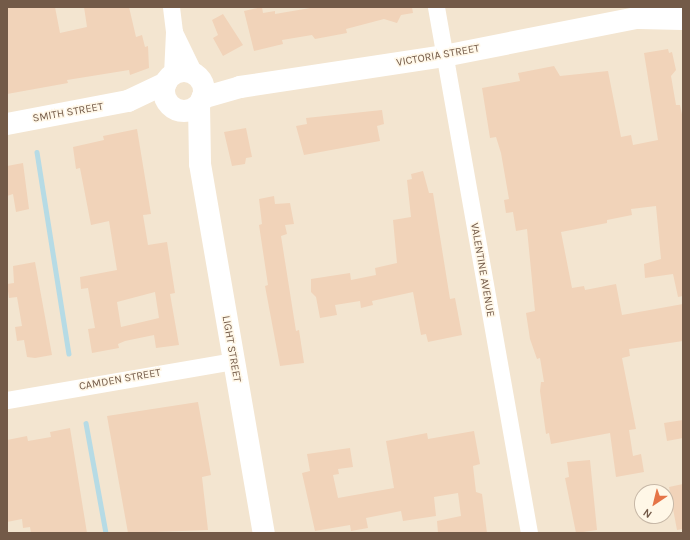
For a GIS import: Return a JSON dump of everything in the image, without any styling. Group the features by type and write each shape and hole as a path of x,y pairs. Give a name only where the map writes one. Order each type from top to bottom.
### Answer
{"street":[{"name":"LIGHT STREET","path":"170,7 174,32 169,91 200,164"},
{"name":"VALENTINE AVENUE","path":"436,7 529,533"},
{"name":"VICTORIA STREET","path":"636,18 660,7"},
{"path":"682,7 683,15"},
{"name":"VICTORIA STREET","path":"200,102 240,87 444,56 636,18 683,19"},
{"name":"LIGHT STREET","path":"174,32 197,76"},
{"path":"184,71 197,76 203,87 200,102 183,111 169,91 184,71"},
{"name":"VICTORIA STREET","path":"197,76 240,87"},
{"name":"SMITH STREET","path":"7,124 128,101 169,91"},
{"name":"LIGHT STREET","path":"200,102 200,164 264,533"},
{"name":"CAMDEN STREET","path":"7,400 233,361"}],"shaded area":[{"path":"7,7 683,7 683,533 7,533"}],"building":[{"path":"7,7 55,7 60,33 87,27 84,7 129,7 136,37 142,35 145,47 148,46 149,68 130,75 129,70 67,80 68,83 7,94"},
{"path":"262,7 263,13 275,11 275,14 316,7 412,7 413,13 401,15 397,23 384,19 346,29 347,33 315,39 312,35 282,40 283,44 254,51 244,11"},
{"path":"223,14 243,45 223,56 213,38 218,35 212,20"},
{"path":"668,49 669,53 672,52 676,70 671,76 676,105 680,105 683,119 683,296 678,297 673,274 645,278 644,264 661,259 656,206 631,209 632,215 607,220 607,223 561,232 572,288 584,286 585,290 616,284 622,315 683,304 683,341 629,349 630,356 622,358 636,429 629,430 633,456 641,454 644,472 616,477 610,433 551,444 549,433 546,434 540,391 541,382 544,382 540,358 537,359 530,339 526,313 535,311 527,229 516,231 513,212 506,213 504,200 509,199 501,153 496,137 490,138 482,88 520,81 518,73 554,66 560,76 608,71 621,137 631,135 633,145 658,140 644,53"},
{"path":"382,110 384,124 377,126 380,141 304,155 296,126 307,124 306,118"},
{"path":"246,128 252,157 246,158 245,164 232,166 224,132"},
{"path":"137,129 151,214 143,215 148,245 167,242 175,293 170,294 179,345 156,348 154,335 125,341 118,344 119,348 92,353 88,329 95,328 88,288 81,289 80,277 117,270 109,221 91,225 80,168 76,169 73,147 104,140 103,136","holes":["155,292 159,318 121,327 117,302"]},
{"path":"23,163 29,209 16,212 13,194 7,196 7,166"},
{"path":"423,171 429,193 433,193 450,299 455,298 462,335 428,342 426,334 421,335 413,292 372,301 373,305 361,308 360,301 335,305 337,315 320,318 316,297 311,292 311,279 350,273 351,280 376,275 375,268 397,263 393,220 411,217 407,180 412,179 411,174"},
{"path":"274,196 275,204 290,203 294,224 285,225 287,234 281,236 296,331 299,330 304,363 280,366 265,286 268,285 259,225 262,224 259,199"},
{"path":"35,262 52,355 35,358 27,357 24,340 17,341 15,327 22,326 17,297 9,298 7,284 14,283 13,266"},
{"path":"198,402 211,475 202,477 208,530 128,533 107,416"},
{"path":"683,420 683,438 667,441 664,423"},
{"path":"70,428 87,533 31,533 30,527 23,528 22,519 7,522 7,440 27,436 28,441 51,437 50,432"},
{"path":"474,431 480,464 473,466 476,492 482,494 487,533 438,533 437,521 461,516 458,493 434,497 436,516 403,521 401,511 366,518 368,528 351,531 350,525 315,531 302,473 310,471 307,454 350,448 353,467 338,469 339,474 333,475 338,498 394,488 386,441 427,433 428,439"},
{"path":"590,460 597,530 576,533 565,478 569,477 567,462"},
{"path":"683,484 683,529 677,530 674,514 674,486"}],"waterway":[{"path":"37,152 69,353"},
{"path":"86,423 106,533"}]}
